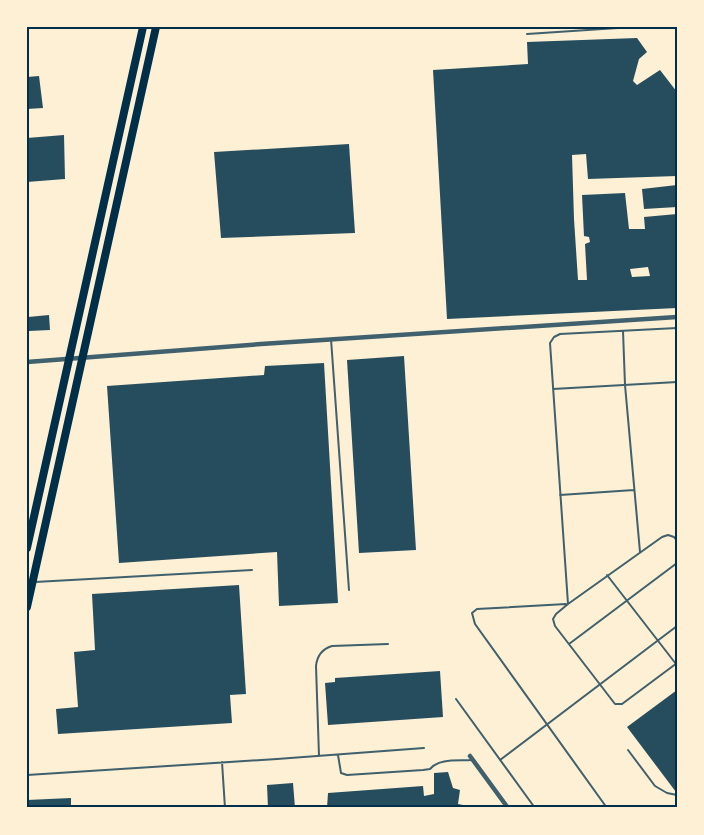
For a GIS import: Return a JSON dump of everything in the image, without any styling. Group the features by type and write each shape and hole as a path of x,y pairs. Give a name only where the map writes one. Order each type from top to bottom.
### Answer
{"main road":[{"path":"27,548 143,27"},
{"path":"27,605 156,27"},
{"path":"121,129 133,133"},
{"path":"89,273 101,276"}],"street":[{"path":"27,362 331,339 677,317"},
{"path":"472,758 508,808"}],"lane":[{"path":"527,34 633,27"},
{"path":"568,604 550,343 560,334 677,328"},
{"path":"623,331 625,385 640,552"},
{"path":"331,339 349,591"},
{"path":"553,390 677,382"},
{"path":"560,495 634,490"},
{"path":"607,575 676,664 622,704 615,704 599,685 555,626 553,619 568,604 607,575 662,537 674,537 677,541"},
{"path":"569,644 677,562"},
{"path":"32,582 252,570"},
{"path":"568,604 477,609 472,613 476,624 607,808"},
{"path":"500,760 677,626"},
{"path":"319,756 316,666 320,653 332,646 388,644"},
{"path":"456,699 535,808"},
{"path":"27,775 424,748"},
{"path":"628,750 655,786 667,793 677,795"},
{"path":"338,755 340,773 347,775 423,770 430,769 439,762 472,758"},
{"path":"222,762 225,808"}],"building":[{"path":"637,38 647,52 639,59 633,81 637,85 660,70 677,92 677,176 588,179 586,154 572,155 578,280 587,280 585,244 590,242 589,237 584,236 582,195 625,193 629,229 645,229 644,217 677,214 677,308 447,319 433,70 528,64 527,42","holes":["648,267 650,276 632,277 630,269"]},
{"path":"39,76 43,108 27,109 27,77"},
{"path":"64,135 65,179 27,182 27,138"},
{"path":"349,144 355,233 221,238 214,152"},
{"path":"677,185 677,207 644,209 642,189"},
{"path":"49,315 50,330 29,331 28,317"},
{"path":"404,356 416,550 359,553 347,360"},
{"path":"324,363 338,603 279,606 277,552 119,563 107,386 264,375 265,366"},
{"path":"239,585 246,694 230,695 232,723 58,734 56,709 78,707 74,652 95,650 92,594"},
{"path":"440,671 443,717 328,725 325,683 335,682 335,678"},
{"path":"677,690 677,791 676,792 627,727"},
{"path":"448,772 453,788 460,790 458,804 470,808 327,808 328,793 423,786 424,796 434,794 434,773"},
{"path":"293,783 295,808 268,808 267,785"},
{"path":"71,798 71,808 27,808 27,800"}]}
